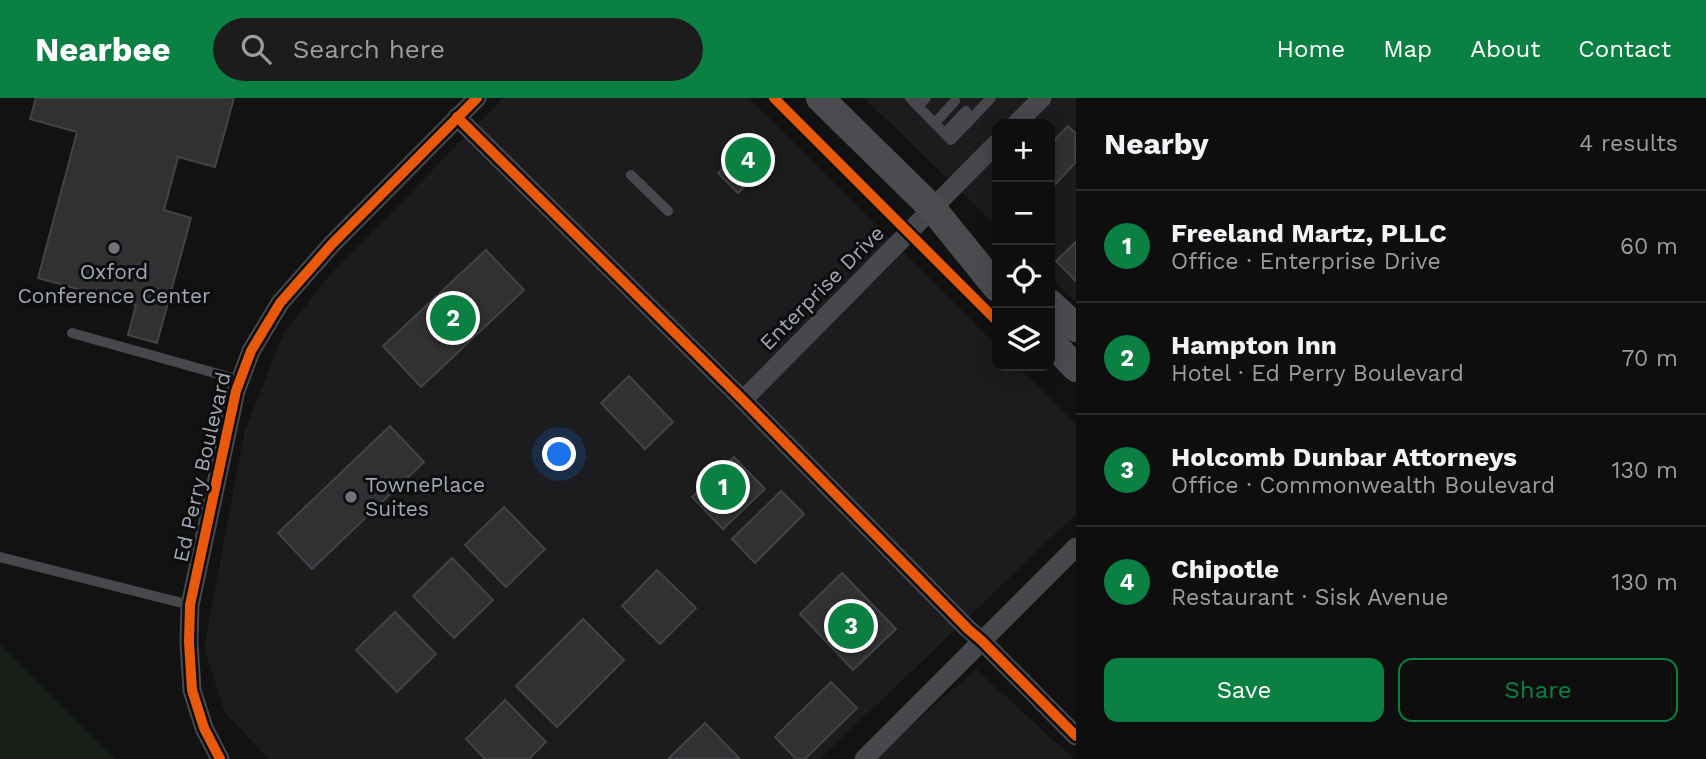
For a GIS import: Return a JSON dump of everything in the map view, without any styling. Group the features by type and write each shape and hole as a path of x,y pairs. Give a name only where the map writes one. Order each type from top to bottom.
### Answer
{"street":[{"name":"Ed Perry Boulevard","path":"220,759 204,728 192,690 190,605 236,391 251,351 279,303 332,244 477,98"},
{"path":"820,98 933,209 992,282"},
{"path":"1021,119 1042,98"},
{"path":"457,117 743,400 1076,736"},
{"name":"Enterprise Drive","path":"743,400 992,148"},
{"path":"933,209 992,252"},
{"path":"1055,308 1076,328"},
{"path":"1055,346 1076,368"},
{"path":"864,759 1076,547"}],"lane":[{"path":"910,98 951,140 991,98"},
{"path":"918,106 926,98"},
{"path":"934,123 955,101"},
{"path":"945,133 965,111"},
{"path":"631,176 668,211"},
{"path":"72,333 240,380"},
{"path":"0,557 190,605"}],"shaded area":[{"path":"503,98 749,98 992,341 992,371 1022,371 1076,424 1076,514 820,759 269,759 225,713 204,648 245,430 283,334 329,276"},
{"path":"864,98 1076,98 1076,302 1055,282 1055,119 992,119 992,221"},
{"path":"0,643 115,759 0,759"},
{"path":"976,669 1074,759 873,759"}],"building":[{"name":"Oxford Conference Center","path":"36,98 234,98 215,167 178,157 164,210 191,218 157,343 128,335 136,305 38,278 77,132 30,119"},
{"path":"1068,126 1076,134 1076,162 1055,185 1055,182 1055,140"},
{"path":"755,136 775,156 738,193 718,173"},
{"path":"1076,242 1076,281 1056,261"},
{"path":"486,250 524,290 421,387 383,346"},
{"path":"629,376 673,422 645,449 601,403"},
{"name":"TownePlace Suites","path":"390,426 424,462 312,569 278,533"},
{"path":"734,457 765,489 723,529 692,497"},
{"path":"781,491 804,514 755,563 732,539"},
{"path":"504,507 545,549 506,587 465,545"},
{"path":"452,558 493,600 454,638 413,596"},
{"path":"657,570 696,608 660,644 622,606"},
{"path":"842,573 896,629 853,670 800,614"},
{"path":"395,612 436,654 397,692 356,650"},
{"path":"583,619 624,660 557,727 516,686"},
{"path":"831,682 857,708 805,759 796,759 775,737"},
{"path":"505,700 546,742 529,759 485,759 466,739"},
{"path":"705,723 740,759 668,759"}],"cycle path":[{"path":"220,759 204,728 192,690 190,605 236,391 251,351 280,303 332,244 477,98"},
{"path":"774,98 992,316"},
{"path":"457,117 743,400 1076,736"}],"place":[{"name":"Chipotle","path":"748,160"},
{"name":"Oxford Conference Center","path":"114,248"},
{"name":"Hampton Inn","path":"453,318"},
{"name":"Freeland Martz, PLLC","path":"723,487"},
{"name":"TownePlace Suites","path":"351,497"},
{"name":"Holcomb Dunbar Attorneys","path":"851,626"}]}
